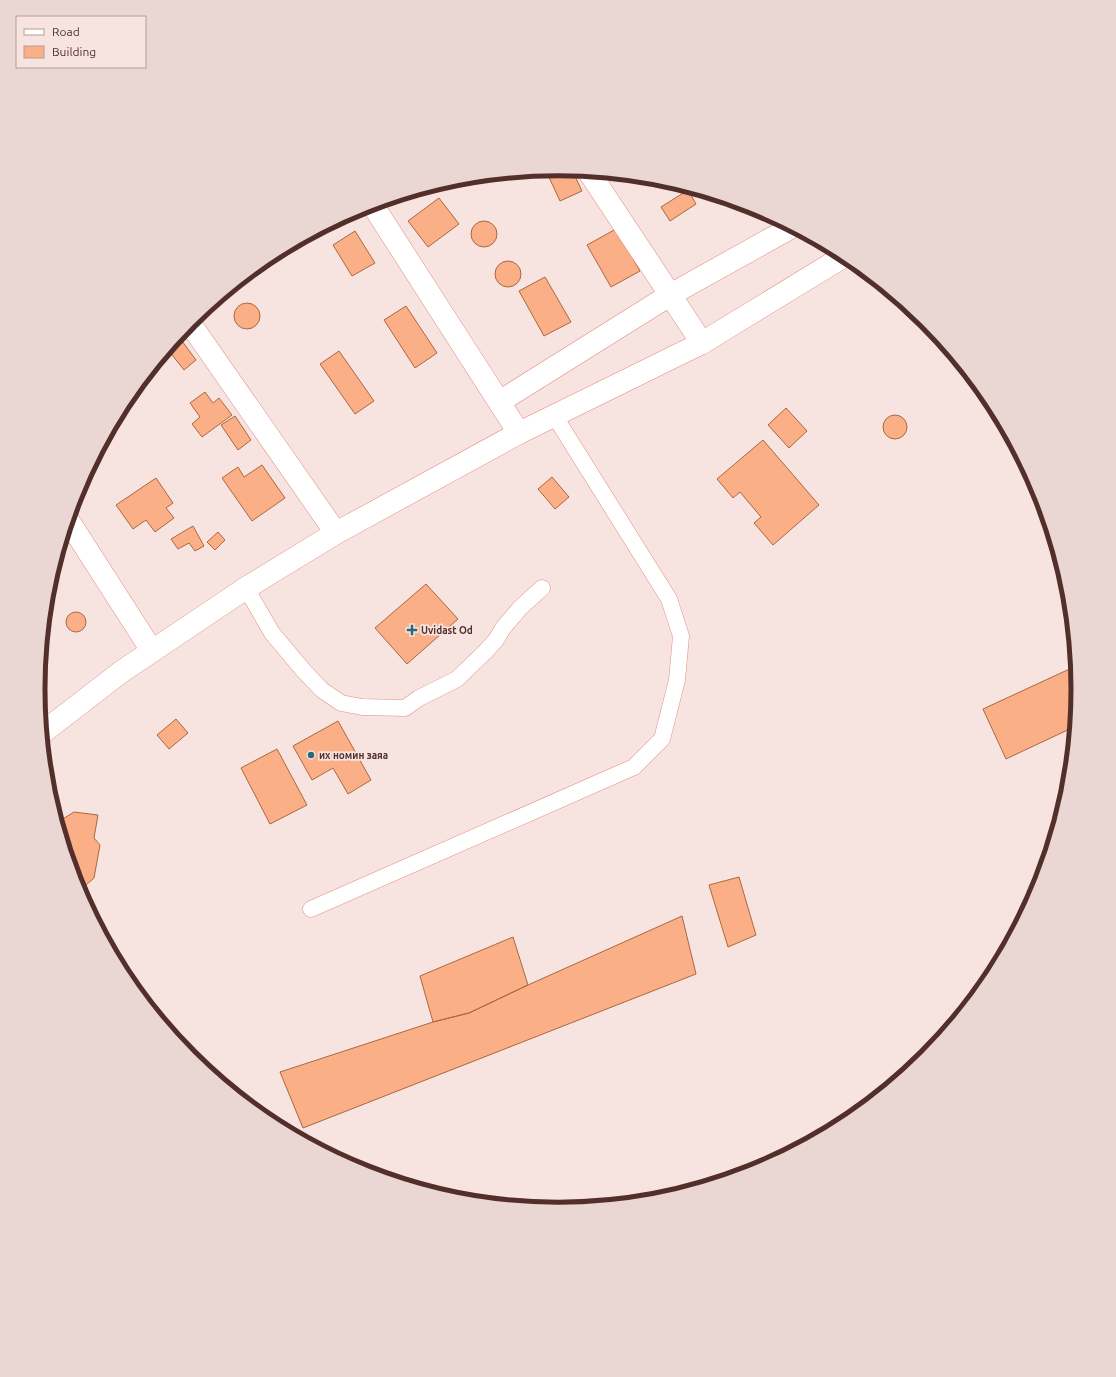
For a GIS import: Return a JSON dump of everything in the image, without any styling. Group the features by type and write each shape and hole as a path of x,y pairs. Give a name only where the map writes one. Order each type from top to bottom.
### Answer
{"street":[{"path":"592,177 702,343"},
{"path":"376,210 519,433"},
{"path":"499,402 670,295 788,229"},
{"path":"47,729 121,672 246,588 336,533 519,433 702,343 840,260"},
{"path":"194,327 336,533"},
{"path":"72,526 152,651"}],"lane":[{"path":"312,909 634,767 662,739 677,680 681,636 669,600 554,415"},
{"path":"246,588 272,633 322,690 341,703 362,707 405,708 419,698 457,679 496,640 503,628 520,608 542,588"}],"building":[{"path":"549,176 575,177 582,191 560,201"},
{"path":"685,192 690,193 696,204 670,221 661,207"},
{"path":"439,198 459,224 428,247 408,221"},
{"path":"484,221 493,225 497,234 493,243 484,247 475,243 471,234 475,225"},
{"path":"616,229 640,271 611,287 587,245"},
{"path":"355,231 375,263 352,276 333,245"},
{"path":"508,261 517,265 521,274 517,283 508,287 499,283 495,274 499,265"},
{"path":"545,277 571,322 544,336 519,291"},
{"path":"247,303 256,307 260,316 256,325 247,329 238,325 234,316 238,307"},
{"path":"406,306 437,353 415,368 384,320"},
{"path":"182,341 196,360 184,370 170,352"},
{"path":"339,351 374,401 355,414 320,364"},
{"path":"205,392 213,403 219,398 232,415 202,437 192,424 200,417 190,403"},
{"path":"786,408 807,431 789,448 768,425"},
{"path":"895,415 903,419 907,427 903,435 895,439 887,435 883,427 887,419"},
{"path":"235,416 251,440 238,450 221,425"},
{"path":"763,440 819,505 773,545 754,523 761,517 740,492 733,498 717,479"},
{"path":"262,465 285,498 252,521 222,478 238,467 244,477"},
{"path":"552,477 569,497 555,509 538,489"},
{"path":"156,478 173,503 166,508 174,518 155,532 146,520 133,529 116,505"},
{"path":"193,526 204,546 195,551 189,543 178,549 171,539"},
{"path":"218,532 225,540 215,550 207,542"},
{"path":"426,584 458,619 407,664 375,628"},
{"path":"76,612 83,615 86,622 83,629 76,632 69,629 66,622 69,615"},
{"path":"1070,669 1069,729 1006,759 983,709"},
{"path":"176,719 188,733 169,749 157,735"},
{"path":"338,721 371,780 348,794 333,768 312,780 293,746"},
{"path":"277,749 307,805 270,824 241,768"},
{"path":"74,812 98,815 94,838 100,845 94,878 85,886 72,853 62,820"},
{"path":"739,877 756,935 728,947 709,885"},
{"path":"682,916 696,974 303,1128 280,1072 433,1022 469,1013"},
{"path":"513,937 528,985 469,1013 433,1022 420,976"}],"place":[{"name":"Uvidast Od","path":"412,630"},
{"name":"их номин заяа","path":"311,755"}]}
